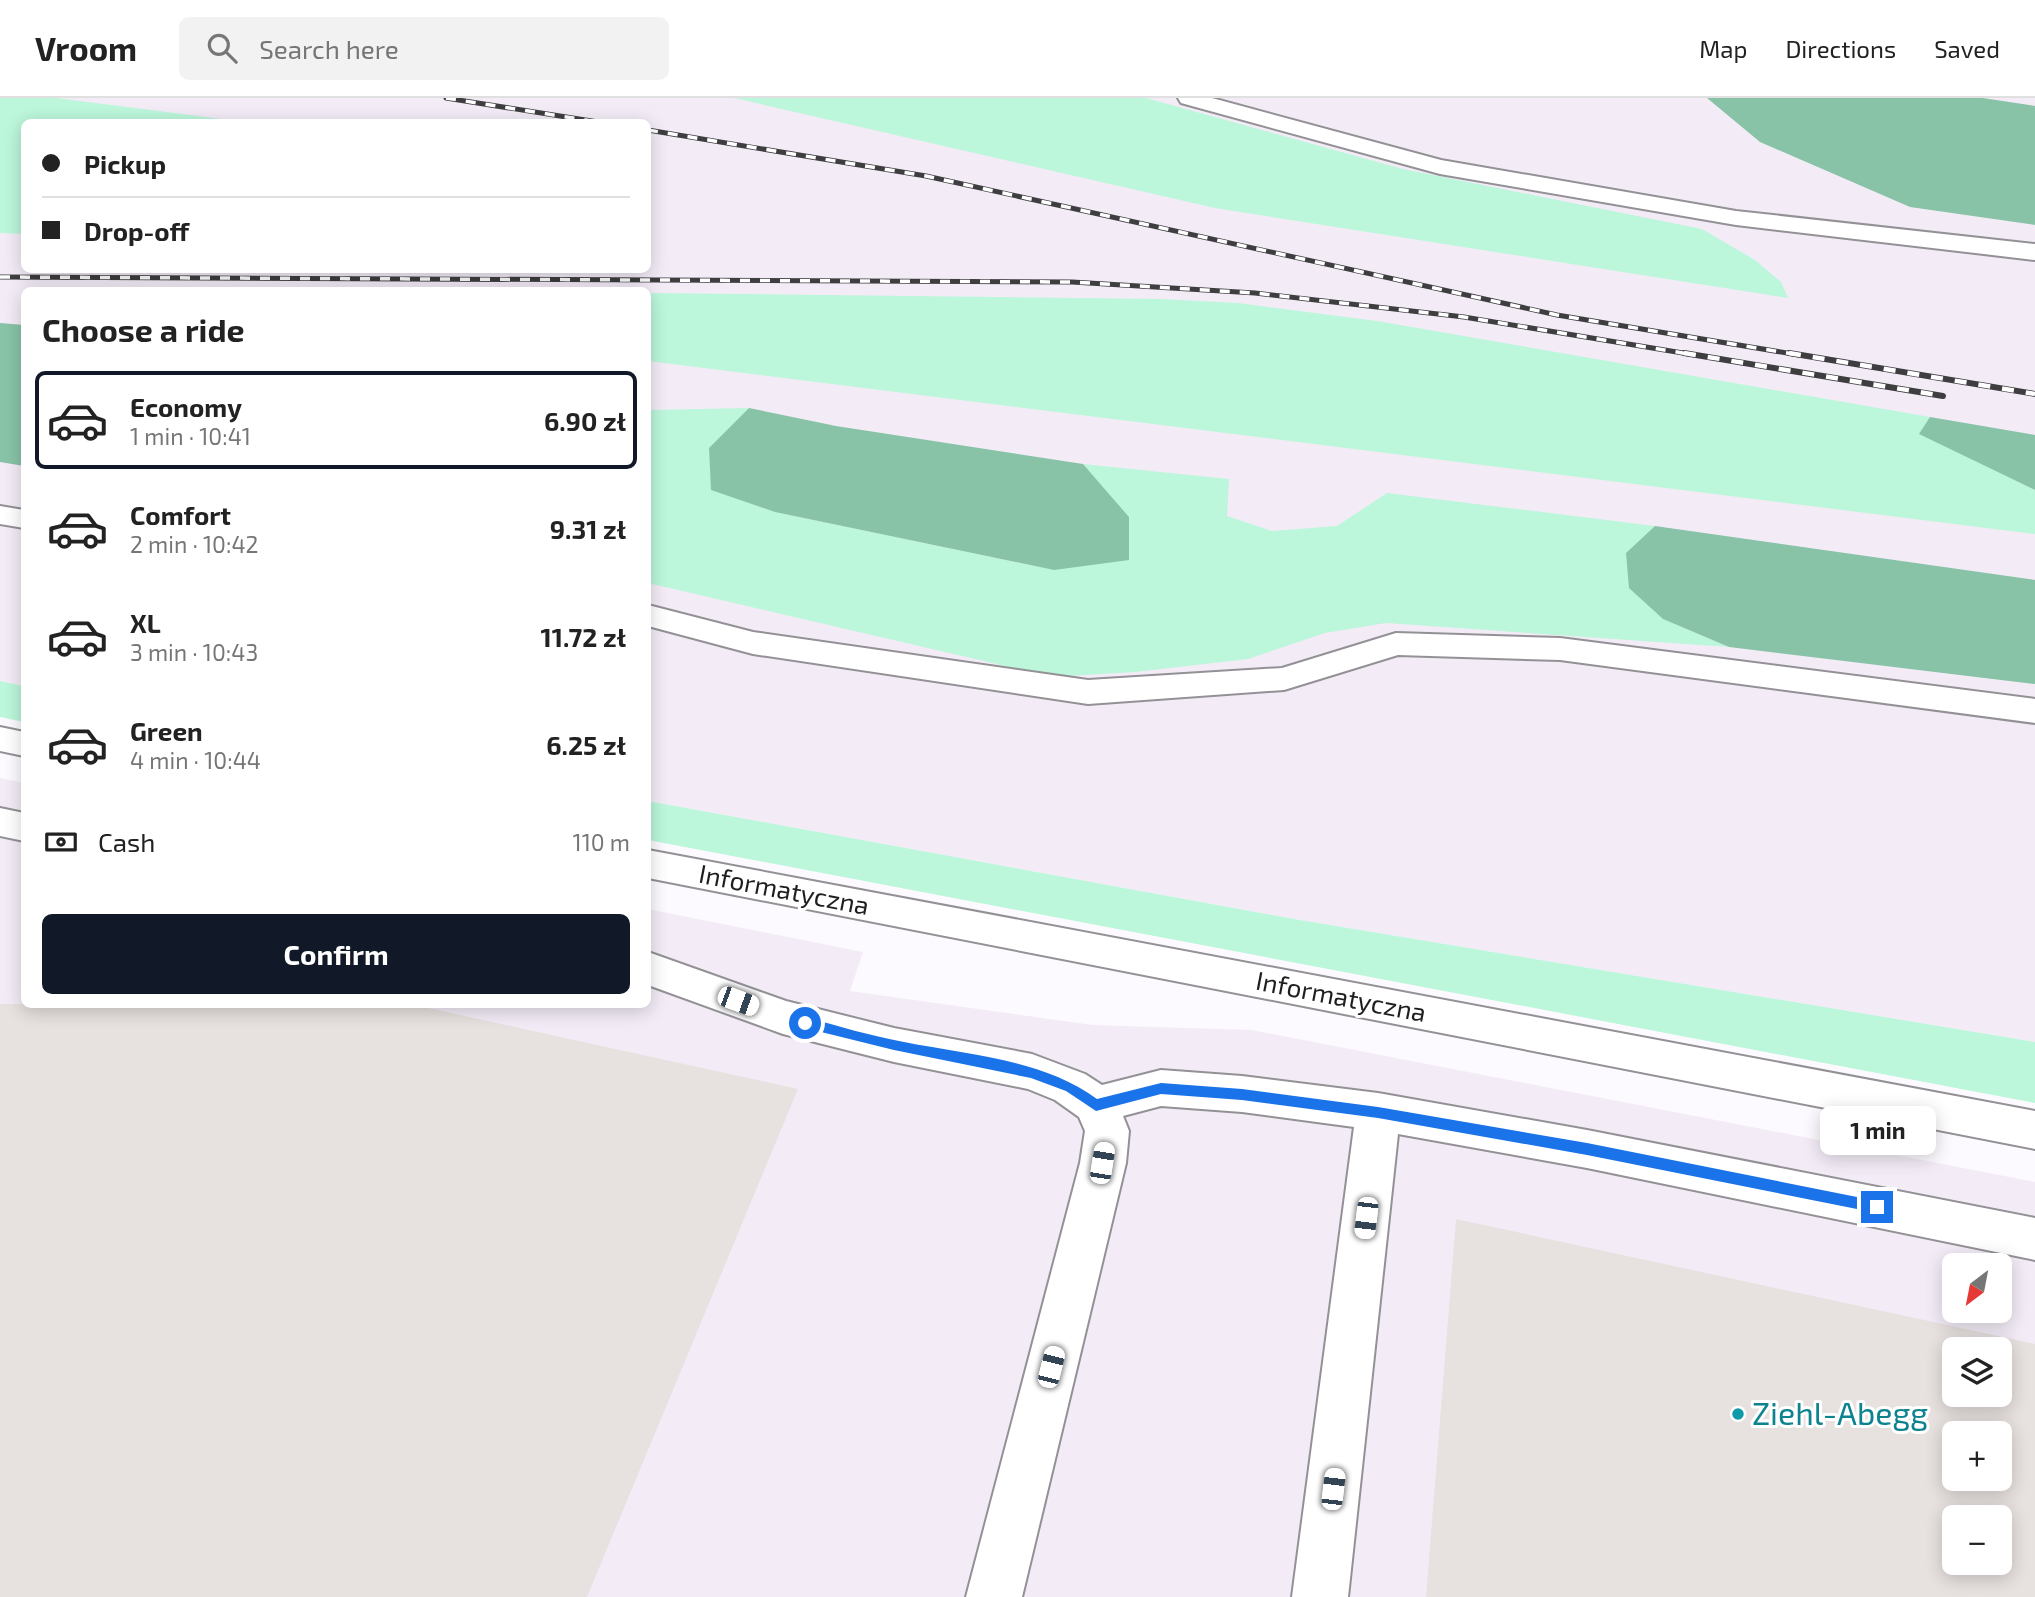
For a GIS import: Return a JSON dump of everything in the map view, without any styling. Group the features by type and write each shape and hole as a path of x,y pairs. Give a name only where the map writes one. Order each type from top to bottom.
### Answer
{"street":[{"path":"1189,98 1440,167 1736,218 2035,252"},
{"path":"0,514 21,518"},
{"path":"651,617 753,643 1088,692 1284,679 1395,644 1560,649 2035,711"},
{"path":"0,739 21,743"},
{"path":"0,822 21,827"},
{"name":"Informatyczna","path":"651,865 2035,1130"},
{"path":"651,969 795,1020 894,1045 1032,1072 1070,1087 1096,1105 1107,1131 1102,1163 993,1597"},
{"path":"1096,1105 1161,1088 1242,1094 1378,1112 1587,1149 2035,1239"},
{"path":"1320,1597 1378,1112"}],"shaded area":[{"path":"0,98 2035,98 2035,1042 1300,920 651,802 651,287 21,287 21,685 0,681"},
{"path":"0,778 21,782 21,1008 651,1008 651,910 863,952 850,991 1092,1025 1252,1030 2035,1182 2035,1597 0,1597"}],"green space":[{"path":"0,98 56,98 222,119 21,119 21,234 0,233"},
{"path":"734,98 1146,98 1403,169 1702,229 1755,260 1781,282 1788,298 1215,208"},
{"path":"1707,98 1983,98 2035,106 2035,225 1910,207 1760,142"},
{"path":"651,293 1161,299 1238,303 1377,321 1930,417 1920,434 2035,490 2035,534 651,361"},
{"path":"0,323 21,325 21,466 0,462"},
{"path":"749,408 709,448 712,490 775,512 1054,570 1129,517 1083,464 1229,479 1227,516 1272,531 1337,526 1387,493 1655,526 1626,553 1663,619 1729,647 1386,623 1325,633 1248,659 1135,672 1052,677 651,584 651,410"},
{"path":"749,408 836,426 1083,464 1129,517 1129,560 1054,570 775,512 711,490 709,448"},
{"path":"1930,417 2035,435 2035,490 1919,434"},
{"path":"1655,526 2035,580 2035,684 1729,647 1663,619 1629,588 1626,553"},
{"path":"0,681 21,685 21,721 0,717"},
{"path":"651,802 1300,920 2035,1042 2035,1103 651,841"}],"building":[{"path":"0,1004 21,1004 21,1008 428,1008 798,1089 587,1597 0,1597"},
{"name":"Ziehl-Abegg","path":"1456,1219 2003,1337 1942,1337 1942,1407 2012,1407 2012,1339 2035,1344 2035,1597 1426,1597"}],"railway":[{"path":"446,98 579,119"},
{"path":"651,130 926,176 1557,315 1799,355"},
{"path":"0,277 1072,282 1255,293 1464,317 1695,355"},
{"path":"1684,353 1943,396"},
{"path":"1789,353 2035,394"}],"place":[{"name":"Ziehl-Abegg","path":"1738,1414"}],"route":[{"path":"805,1023 894,1045 1032,1072 1070,1087 1096,1105 1161,1088 1242,1094 1378,1112 1587,1149 1877,1207"}]}
